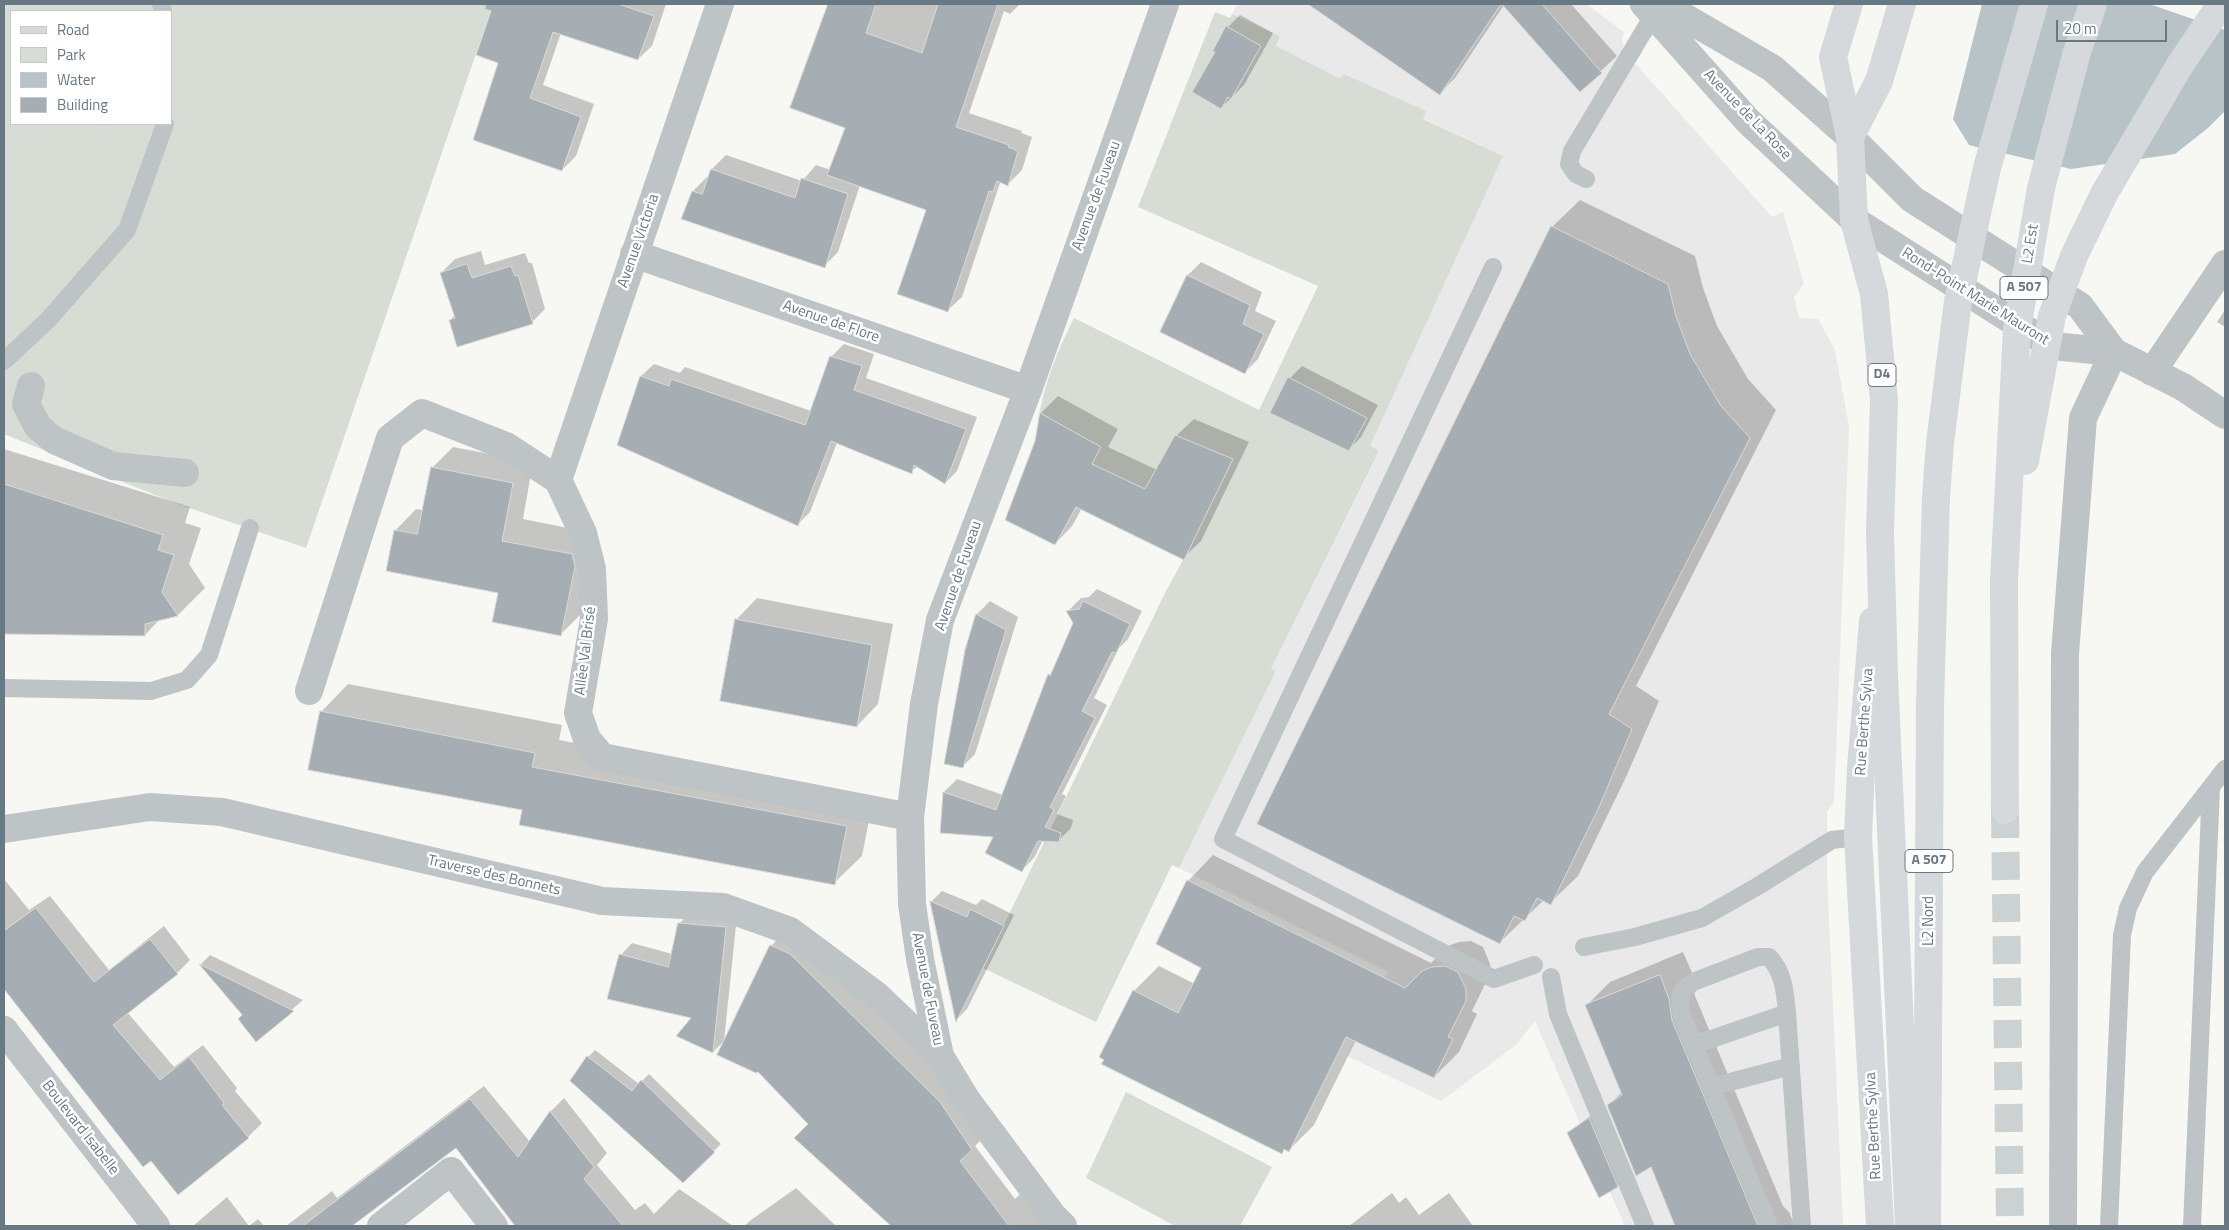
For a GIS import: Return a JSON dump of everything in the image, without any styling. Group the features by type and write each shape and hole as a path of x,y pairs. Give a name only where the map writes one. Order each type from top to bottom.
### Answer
{"main road":[{"path":"1849,4 1833,57 1850,137"},
{"path":"1850,137 1880,81 1902,4"},
{"name":"L2 Nord","path":"1927,1226 1930,714 1936,497 1940,443 1958,301 1987,168 2034,4"},
{"name":"L2 Est","path":"2004,581 2017,329 2041,188 2077,52 2093,4"},
{"path":"2004,581 2052,316 2074,256 2104,194 2180,65 2221,4"},
{"name":"D4","path":"1850,137 1854,220"},
{"name":"Rue Berthe Sylva","path":"1854,220 1874,294 1884,400 1880,532 1860,768 1858,838 1880,1226"},
{"path":"1880,532 1884,676 1894,859 1909,1226"},
{"name":"A 507","path":"2004,581 2005,810"}],"street":[{"name":"Avenue Victoria","path":"558,480 720,4"},
{"name":"Avenue de Fuveau","path":"1063,1226 1053,1216 966,1098 940,1056 920,959 912,904 910,817 924,704 940,620 1028,390 1165,4"},
{"path":"1654,7 1772,68 1850,137 1912,199 2080,306 2114,352 2183,387 2225,415"},
{"name":"Avenue de La Rose","path":"1654,7 1748,120 1854,220"},
{"name":"Rond-Point Marie Mauront","path":"1854,220 2052,346 2114,352"},
{"name":"Avenue de Flore","path":"634,254 1028,390"},
{"path":"2152,372 2225,264"},
{"path":"2063,1226 2065,654 2083,418 2114,352"},
{"path":"31,386 26,404 38,427 54,440 113,466 185,473"},
{"path":"309,691 390,438 422,414 506,446 558,480"},
{"name":"Allée Val Brisé","path":"558,480 583,533 592,569 594,618 578,713 587,739 602,757 910,817"},
{"name":"Traverse des Bonnets","path":"4,829 150,807 222,812 602,901 723,906 790,931 876,995 940,1056"},
{"name":"Boulevard Isabelle","path":"4,1030 156,1226"},
{"path":"381,1226 451,1171 494,1226"}],"lane":[{"path":"1586,179 1576,174 1569,164 1572,151 1654,7"},
{"path":"4,360 46,321 127,230 165,125"},
{"path":"1493,267 1223,839 1494,979 1534,965"},
{"path":"4,688 151,691 187,680 209,655 250,528"},
{"path":"2109,1226 2122,935 2128,908 2145,872 2225,768"},
{"path":"2192,1226 2217,827 2211,788"},
{"path":"1584,947 1635,937 1702,918 1832,840 1858,838"},
{"path":"1769,1226 1682,1016 1679,999 1684,988 1693,982 1758,957 1769,957 1779,967 1783,982 1788,1014 1802,1226"},
{"path":"1551,977 1558,1014 1645,1226"},
{"path":"1694,1045 1788,1014"},
{"path":"1711,1086 1791,1066"}],"shaded area":[{"path":"1238,4 1309,4 1440,95 1502,4 1586,4 1624,32 1622,37 1624,51 1772,217 1783,212 1804,284 1794,297 1799,318 1818,319 1835,350 1849,427 1834,802 1827,812 1827,875 1843,1226 1625,1226 1535,1021 1516,1045 1441,1101 1347,1056 1388,972 1179,868 1276,671 1271,669 1379,452 1370,446 1503,156 1423,118 1425,111 1344,74 1339,78 1276,46 1280,36 1232,14"}],"green space":[{"path":"4,4 493,4 306,548 175,503 4,434"},
{"path":"1215,12 1230,18 1232,14 1280,36 1276,46 1339,78 1344,74 1426,111 1423,119 1503,156 1370,446 1379,451 1271,669 1276,671 1179,868 1172,865 1096,1022 983,968 1165,593 1183,560 1105,471 1037,433 1045,389 1055,359 1074,318 1259,410 1318,286 1138,207"},
{"path":"1126,1092 1272,1167 1240,1226 1175,1226 1086,1178"}],"water":[{"path":"1982,4 2149,4 2225,30 2225,111 2208,128 2175,154 2071,169 1969,145 1953,119"}],"building":[{"path":"486,4 618,4 654,16 638,60 553,32 530,98 581,117 562,171 473,140 498,63 476,55 491,11 485,9"},
{"path":"828,4 876,4 866,33 922,53 938,4 998,4 956,127 1009,145 1008,147 1018,151 1008,186 997,181 993,192 989,191 948,312 897,294 926,210 827,175 845,128 790,108"},
{"path":"1308,4 1501,4 1440,95"},
{"path":"1502,4 1542,4 1602,73 1580,92"},
{"path":"1226,26 1261,46 1231,99 1228,97 1221,109 1192,92 1215,52 1213,51"},
{"path":"711,169 795,198 801,178 848,194 825,268 681,219 692,191 702,194"},
{"path":"1551,226 1668,284 1676,316 1690,354 1721,406 1750,438 1609,714 1632,729 1599,807 1551,905 1537,898 1525,921 1514,916 1500,944 1257,824"},
{"path":"467,264 472,278 511,266 515,276 518,275 533,324 457,347 449,320 455,318 440,273"},
{"path":"1187,275 1250,305 1243,324 1264,334 1245,374 1160,332"},
{"path":"830,356 862,366 854,390 966,429 945,484 914,465 912,474 831,441 798,526 617,445 640,376 669,386 671,379 805,425"},
{"path":"1288,377 1367,418 1349,451 1270,413"},
{"path":"1040,413 1101,447 1092,464 1145,489 1175,435 1233,459 1184,560 1076,507 1055,545 1005,520 1035,441"},
{"path":"431,467 513,483 502,541 572,554 575,566 561,636 492,622 498,593 386,571 394,530 417,534"},
{"path":"4,484 163,535 158,550 174,555 162,592 178,616 145,624 145,636 4,634"},
{"path":"1083,601 1130,624 1116,653 1112,652 1082,711 1095,718 1050,807 1054,810 1045,827 1061,833 1059,842 1038,841 1022,872 985,853 993,837 940,833 943,792 996,810 1048,674 1050,676 1073,623 1066,611 1079,609"},
{"path":"976,614 1006,630 963,768 944,764 965,650"},
{"path":"735,619 872,645 857,727 720,701"},
{"path":"320,711 535,753 532,767 847,826 835,885 519,825 522,810 308,770"},
{"path":"1187,880 1405,988 1422,971 1432,967 1445,966 1458,972 1466,989 1466,1001 1448,1037 1453,1039 1434,1078 1346,1037 1289,1152 1284,1149 1282,1154 1101,1064 1104,1060 1099,1057 1133,990 1178,1013 1201,968 1156,944"},
{"path":"930,901 967,917 970,909 1004,926 956,1022"},
{"path":"36,908 94,982 150,939 178,974 113,1025 160,1080 189,1057 224,1103 222,1105 249,1138 178,1195 151,1161 143,1167 4,989 4,931"},
{"path":"678,923 726,927 713,1053 676,1036 691,1018 607,999 619,954 668,967"},
{"path":"770,945 790,954 940,1102 972,1150 960,1161 1009,1226 891,1226 794,1138 808,1124 758,1072 756,1073 717,1055"},
{"path":"199,964 294,1011 256,1042 238,1019 242,1015"},
{"path":"1660,975 1669,999 1672,1020 1758,1226 1675,1226 1651,1167 1636,1176 1607,1105 1622,1095 1585,1005"},
{"path":"587,1056 632,1091 641,1080 715,1152 683,1183 570,1081"},
{"path":"470,1099 518,1157 550,1111 594,1167 584,1179 623,1226 515,1226 456,1148 352,1226 303,1226"},
{"path":"1589,1118 1618,1187 1599,1198 1567,1133"}],"tunnel":[{"path":"2005,810 2010,1226"}]}
